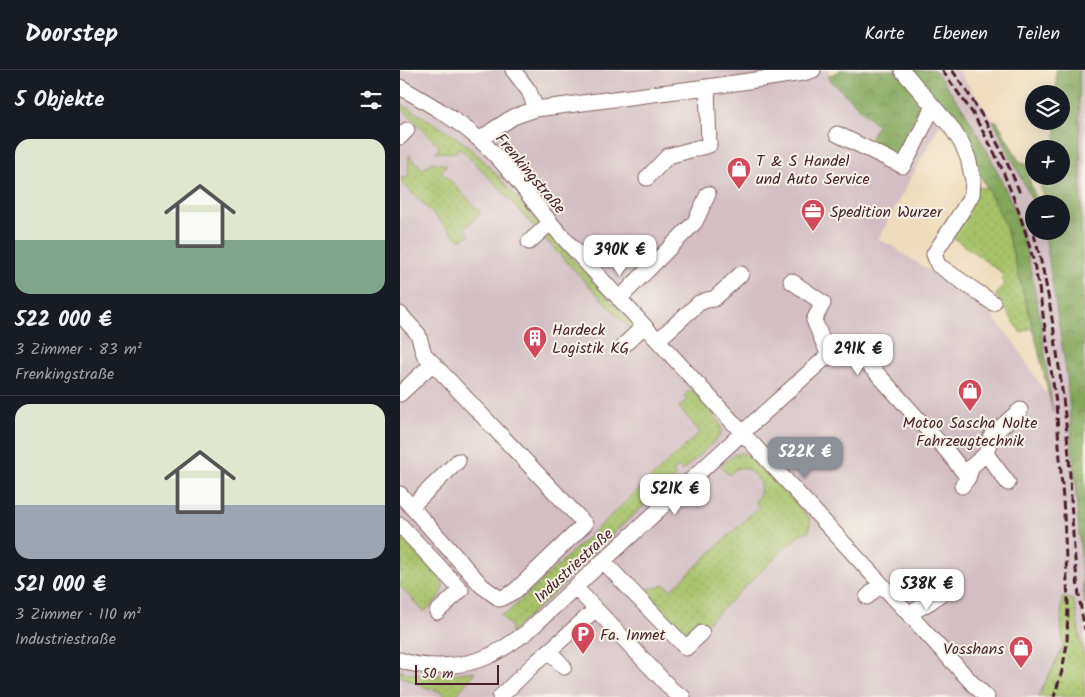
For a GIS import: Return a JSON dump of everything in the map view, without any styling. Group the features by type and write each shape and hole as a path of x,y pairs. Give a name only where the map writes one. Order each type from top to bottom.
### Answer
{"street":[{"path":"513,70 529,91 536,109"},
{"path":"480,140 514,117 536,109 707,87 813,70"},
{"path":"902,70 951,128 962,144 968,158 973,180 972,194 956,221 936,248 934,254 938,265 993,303"},
{"name":"Frenkingstraße","path":"400,87 456,122 480,140 496,156 550,223 987,697"},
{"path":"647,178 668,156 709,145 707,87"},
{"path":"837,134 902,166 913,148 933,106"},
{"path":"620,299 695,222 708,194"},
{"path":"529,242 550,223"},
{"path":"658,340 698,303 714,299 741,274"},
{"path":"791,280 823,303 814,320 829,356"},
{"path":"400,314 418,334 424,354 584,524 515,591 500,599 482,586 400,494"},
{"path":"625,344 644,326"},
{"path":"742,432 823,360 838,353 848,353 862,360 874,370 947,451 965,482 972,466 986,454 991,436 1020,410"},
{"path":"400,394 433,363"},
{"name":"Industriestraße","path":"400,660 429,666 468,663 489,656 510,644 526,632 742,432"},
{"path":"986,454 1008,483"},
{"path":"412,506 458,461"},
{"path":"400,525 461,590 437,612"},
{"path":"603,561 686,648 702,633"},
{"path":"867,597 881,584"},
{"path":"575,587 676,696"},
{"path":"909,614 930,602 949,587"},
{"path":"500,697 596,609"},
{"path":"549,651 564,668"}],"shaded area":[{"path":"400,70 829,70 828,77 841,70 933,101 945,115 878,239 898,249 898,251 957,287 992,316 1013,341 1045,392 1048,392 1051,405 1040,317 1026,247 1014,207 991,158 964,110 935,70 958,70 993,121 1030,195 1025,195 1025,240 1045,240 1046,242 1067,377 1085,605 1085,658 1074,604 1068,697 400,697"},
{"path":"1079,70 1085,70 1085,427 1083,326"}],"green space":[{"path":"841,70 935,70 964,110 991,158 1014,207 1026,247 1040,317 1053,413 1035,336 1005,224 951,122 933,102 902,158 867,146 877,125 827,77"},
{"path":"1056,70 1079,70 1085,427 1085,605 1067,377 1045,240 1070,240 1070,195 1044,195 1040,185 1070,185 1070,140 1055,140 1056,130 1070,130 1070,85 1056,85"},
{"path":"400,103 463,142 498,176 539,224 535,228 460,148 454,153 435,152 440,147 400,108"},
{"path":"993,121 997,121 1019,161 1025,164 1025,185 1031,185 1035,195 1030,195"},
{"path":"409,155 423,169 432,162 447,165 441,171 481,213 464,228 470,235 462,239 456,237 402,182 401,178 408,177"},
{"path":"977,187 987,188 1005,224 1035,336 1031,328 1021,333 996,295 1005,283 1000,279 1003,276 1001,272 952,237"},
{"path":"548,232 635,327 631,330 543,237"},
{"path":"691,389 715,414 721,426 719,437 682,471 678,467 673,472 676,476 568,575 564,584 511,632 511,627 501,615 507,613 700,432 679,407 687,400 684,396"},
{"path":"741,453 754,457 810,519 809,532 800,534 703,627 701,625 692,630 682,629 646,590 665,584 671,590 759,507 755,502 760,491 760,484 756,477 743,468 736,469 729,475 721,466 733,455"},
{"path":"400,534 443,581 440,595 424,612 400,586"},
{"path":"1062,597 1074,600 1085,658 1085,697 1038,697 1063,647"},
{"path":"400,670 407,673 426,675 446,675 472,671 475,673 455,697 445,697 441,692 424,687 400,676"}],"railway":[{"path":"942,70 972,112 1002,169 1026,234 1039,288 1056,403 1068,603 1067,644 1062,671 1054,697"},
{"path":"952,70 991,131 1021,196"},
{"path":"1035,240 1046,287 1061,379 1069,456 1075,565 1085,630"}],"place":[{"name":"T & S Handel und Auto Service","path":"739,190"},
{"name":"Spedition Wurzer","path":"813,232"},
{"name":"Hardeck Logistik KG","path":"535,359"},
{"name":"Motoo Sascha Nolte Fahrzeugtechnik","path":"970,412"},
{"name":"Fa. Inmet","path":"583,655"},
{"name":"Vosshans","path":"1021,669"}]}
